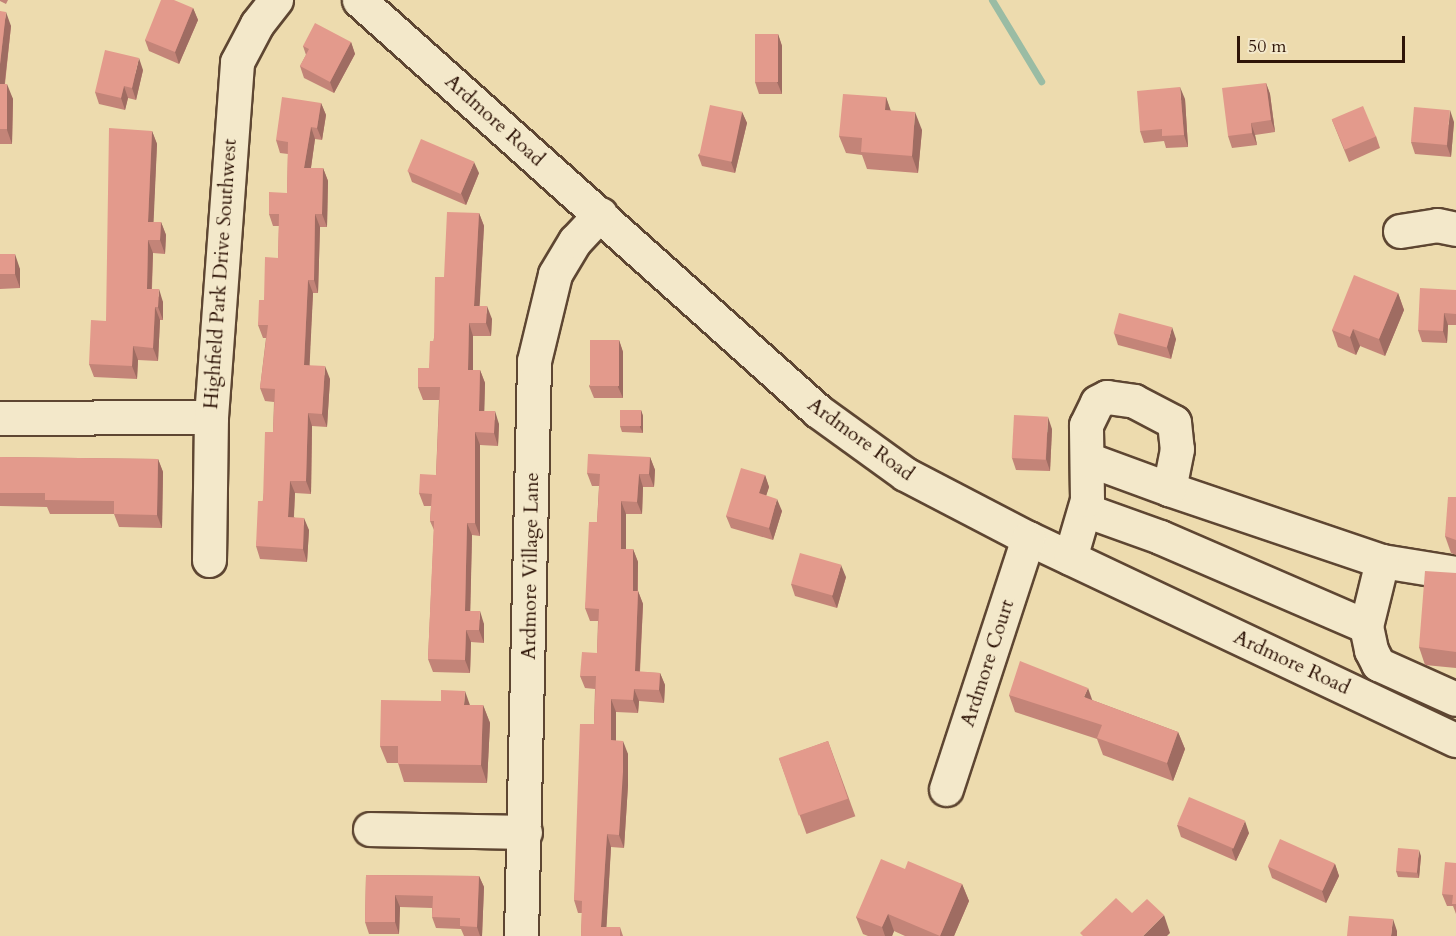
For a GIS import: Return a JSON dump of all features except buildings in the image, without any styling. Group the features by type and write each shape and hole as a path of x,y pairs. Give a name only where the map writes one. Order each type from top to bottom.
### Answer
{"street":[{"name":"Highfield Park Drive Southwest","path":"209,560 211,417 237,62 257,24 276,0"},
{"name":"Ardmore Road","path":"359,0 818,411 904,474 1028,538 1456,740"},
{"name":"Ardmore Village Lane","path":"521,936 534,361 555,274 575,241 600,214"},
{"path":"1400,231 1437,225 1456,229"},
{"path":"1070,558 1085,510 1086,425 1097,402 1107,397 1134,401 1174,422 1177,450 1169,489"},
{"path":"0,418 211,417"},
{"path":"1087,459 1382,561 1456,573"},
{"path":"1085,510 1160,537 1366,626"},
{"name":"Ardmore Court","path":"946,789 1028,538"},
{"path":"1382,561 1366,626 1371,650 1378,664 1456,699"},
{"path":"370,829 525,832"}],"waterway":[{"path":"992,0 1041,81"}]}
